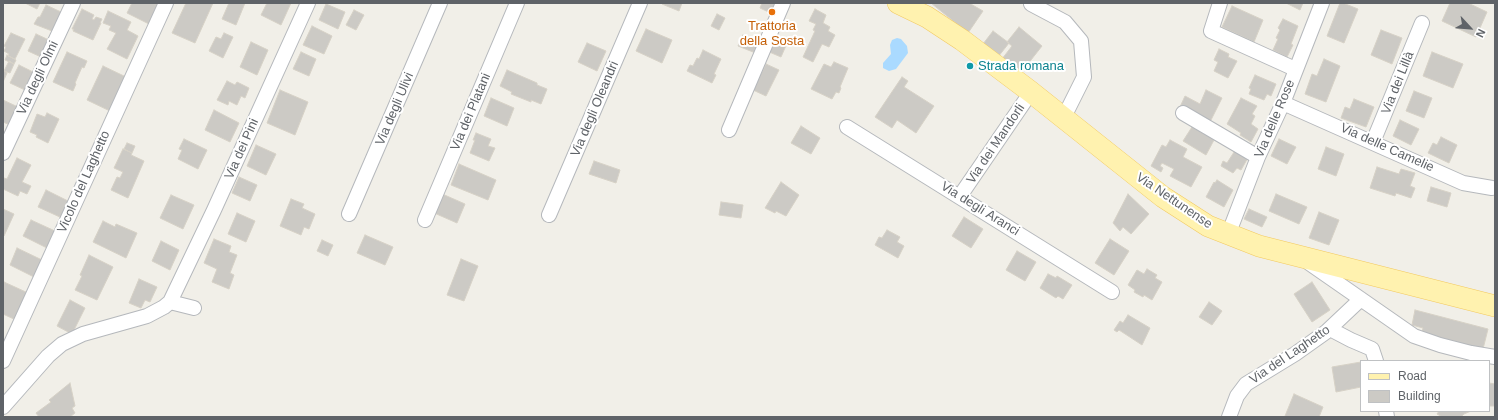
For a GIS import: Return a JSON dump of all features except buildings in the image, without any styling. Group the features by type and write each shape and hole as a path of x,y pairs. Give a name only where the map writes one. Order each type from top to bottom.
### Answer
{"main road":[{"name":"Via Nettunense","path":"898,3 926,17 962,40 1064,117 1163,197 1198,220 1228,235 1259,246 1495,306"}],"street":[{"name":"Via degli Olmi","path":"3,153 73,3"},
{"name":"Vicolo del Laghetto","path":"3,362 166,3"},
{"name":"Via dei Pini","path":"170,301 214,210 308,3"},
{"name":"Via degli Ulivi","path":"349,214 440,3"},
{"name":"Via dei Platani","path":"425,220 517,3"},
{"name":"Via degli Oleandri","path":"549,215 640,3"},
{"path":"729,130 783,3"},
{"path":"1220,3 1211,30 1296,69"},
{"name":"Via delle Rose","path":"1228,235 1258,157 1283,103 1322,3"},
{"path":"1031,4 1065,22 1081,41 1084,77 1064,117"},
{"name":"Via dei Lillà","path":"1373,142 1422,23"},
{"name":"Via dei Mandorli","path":"960,196 1031,92"},
{"name":"Via delle Camelie","path":"1283,103 1463,182 1492,188"},
{"path":"1184,112 1258,157"},
{"name":"Via degli Aranci","path":"847,127 1112,292"},
{"path":"1302,258 1420,339 1466,352 1495,358"},
{"name":"Via del Laghetto","path":"1229,417 1237,396 1246,384 1295,354 1330,329 1361,299"},
{"path":"3,407 48,356 62,344 83,334 148,316 170,301 194,308"},
{"path":"1330,329 1348,339 1372,349 1376,360"}],"water":[{"path":"897,38 901,39 907,46 908,53 896,69 889,71 883,68 883,63 891,54 890,45 892,40"}],"place":[{"name":"Trattoria della Sosta","path":"772,12"},
{"name":"Strada romana","path":"970,66"}]}
